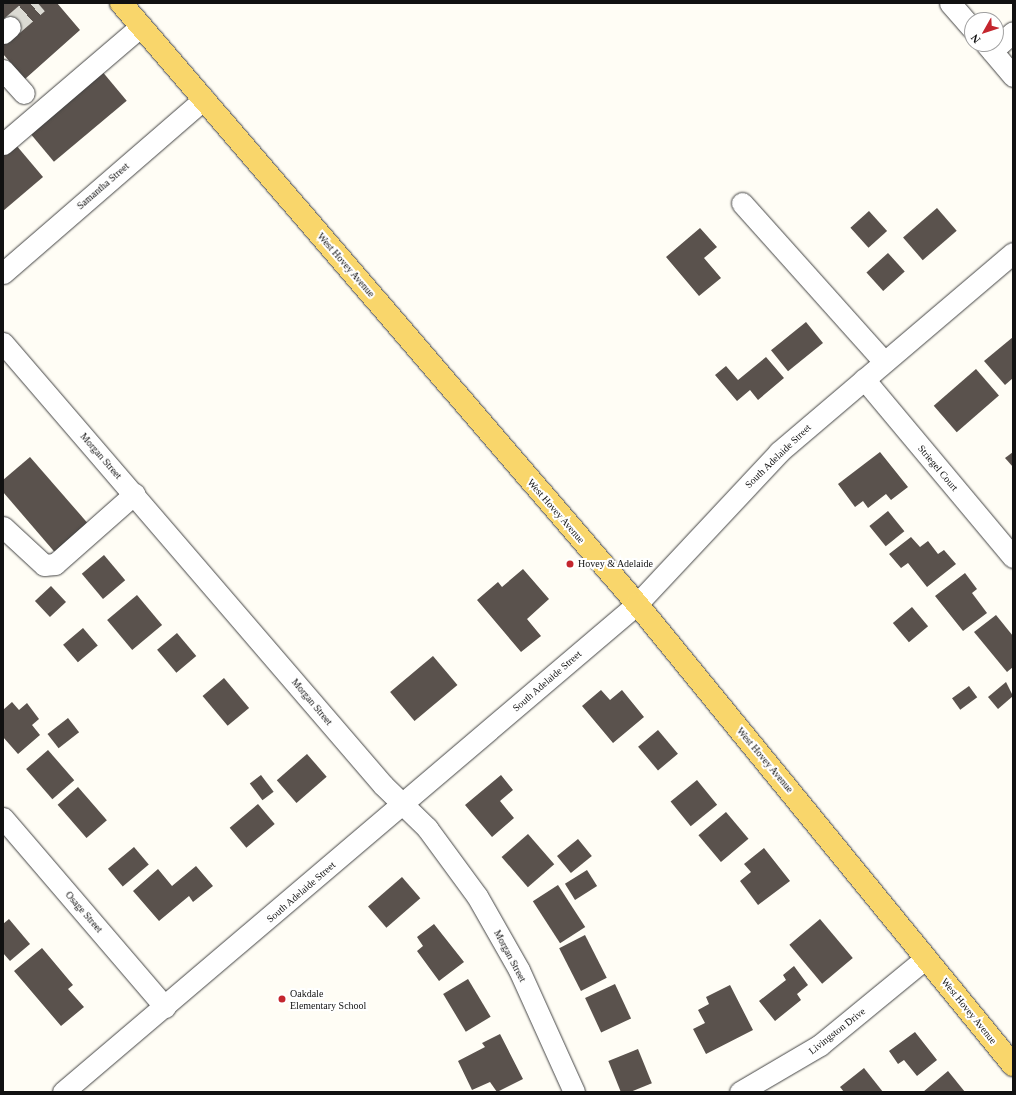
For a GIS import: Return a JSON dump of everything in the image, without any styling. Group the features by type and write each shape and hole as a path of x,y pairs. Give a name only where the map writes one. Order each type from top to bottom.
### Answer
{"main road":[{"name":"West Hovey Avenue","path":"121,3 637,604 1013,1065"}],"street":[{"path":"950,3 964,19"},
{"path":"3,144 141,26"},
{"path":"1004,38 1013,32"},
{"path":"993,52 1013,76"},
{"path":"3,70 24,93"},
{"name":"Samantha Street","path":"3,273 204,99"},
{"path":"742,203 884,362"},
{"name":"South Adelaide Street","path":"63,1092 403,805 637,604 779,452 1013,253"},
{"name":"Morgan Street","path":"3,343 403,805 427,828 478,896 519,970 574,1092"},
{"name":"Striegel Court","path":"864,379 1013,557"},
{"path":"3,527 44,565 54,564 134,494"},
{"name":"Osage Street","path":"3,818 165,1007"},
{"name":"Livingston Drive","path":"740,1092 820,1045 926,958"}],"building":[{"path":"3,3 57,3 80,30 25,79 3,54 3,43 15,31 3,18"},
{"path":"101,70 127,101 54,162 28,131"},
{"path":"16,145 43,177 3,211 3,156"},
{"path":"937,208 957,231 923,260 903,238"},
{"path":"869,211 887,231 868,248 850,228"},
{"path":"700,228 717,247 704,258 721,278 699,296 666,257"},
{"path":"888,253 905,272 883,291 866,272"},
{"path":"806,322 823,343 788,371 771,350"},
{"path":"1013,337 1013,378 1005,385 984,361"},
{"path":"766,357 784,378 758,400 750,390 737,401 715,375 726,366 738,380"},
{"path":"976,369 999,395 957,432 934,406"},
{"path":"880,452 908,487 891,500 886,494 868,508 863,501 855,507 838,484"},
{"path":"1013,452 1013,467 1005,458"},
{"path":"30,457 91,527 58,556 3,492 3,480"},
{"path":"888,511 904,531 886,546 869,526"},
{"path":"911,537 920,547 928,541 938,554 944,550 956,564 927,587 908,563 901,568 889,554"},
{"path":"104,555 125,580 103,599 82,574"},
{"path":"523,569 549,599 527,619 541,636 521,652 477,600 498,582 502,587"},
{"path":"965,573 977,589 972,593 987,613 963,631 935,596"},
{"path":"51,586 66,602 50,617 35,601"},
{"path":"137,595 162,625 132,650 107,620"},
{"path":"912,607 928,626 909,642 893,623"},
{"path":"996,615 1013,636 1013,667 1007,672 974,632"},
{"path":"83,628 98,646 78,662 63,645"},
{"path":"177,633 196,656 176,673 157,650"},
{"path":"433,656 457,685 415,721 390,692"},
{"path":"224,678 249,708 228,726 203,696"},
{"path":"1006,682 1013,696 998,709 988,697"},
{"path":"969,686 977,697 960,710 952,698"},
{"path":"601,690 610,700 622,690 644,717 613,743 582,706"},
{"path":"12,702 19,710 27,703 39,719 32,725 40,735 18,754 3,737 3,710"},
{"path":"68,718 79,732 59,748 48,734"},
{"path":"658,730 678,754 658,770 638,747"},
{"path":"48,750 74,780 52,799 26,769"},
{"path":"307,754 327,777 296,803 277,780"},
{"path":"261,775 274,792 262,800 250,783"},
{"path":"501,775 513,790 500,801 514,818 492,837 465,805"},
{"path":"697,780 717,805 691,826 671,801"},
{"path":"78,787 107,820 86,838 58,805"},
{"path":"258,804 275,824 246,848 230,828"},
{"path":"726,812 748,839 721,862 698,835"},
{"path":"528,834 554,864 528,887 502,857"},
{"path":"578,839 592,856 571,873 557,856"},
{"path":"134,847 149,865 123,886 108,869"},
{"path":"764,848 790,881 758,905 740,881 751,872 744,864"},
{"path":"196,866 213,886 193,902 189,896 159,921 133,891 158,869 172,886"},
{"path":"587,870 597,886 575,900 565,884"},
{"path":"402,877 420,898 386,928 368,907"},
{"path":"558,885 585,927 560,943 533,901"},
{"path":"9,919 30,944 10,961 3,953 3,924"},
{"path":"820,919 853,958 822,984 789,945"},
{"path":"434,924 464,962 439,981 417,951 423,946 417,937"},
{"path":"585,935 607,978 581,991 559,948"},
{"path":"42,948 73,985 68,989 84,1007 61,1026 14,971"},
{"path":"794,966 808,985 797,994 801,1000 775,1021 759,1001 786,980 783,975"},
{"path":"468,979 491,1017 466,1032 443,994"},
{"path":"615,984 631,1018 601,1032 585,998"},
{"path":"730,985 753,1030 706,1054 693,1029 705,1023 698,1010 709,1004 706,997"},
{"path":"915,1032 937,1060 917,1076 904,1060 898,1064 889,1051"},
{"path":"500,1034 523,1079 497,1092 490,1082 472,1090 458,1061 485,1047 482,1043"},
{"path":"638,1049 652,1083 630,1092 621,1092 608,1061"},
{"path":"864,1068 883,1092 844,1092 840,1087"},
{"path":"948,1071 965,1092 923,1092"}],"tunnel":[{"path":"10,27 38,3"}],"place":[{"name":"Hovey & Adelaide","path":"570,564"},
{"name":"Oakdale Elementary School","path":"282,999"}]}
